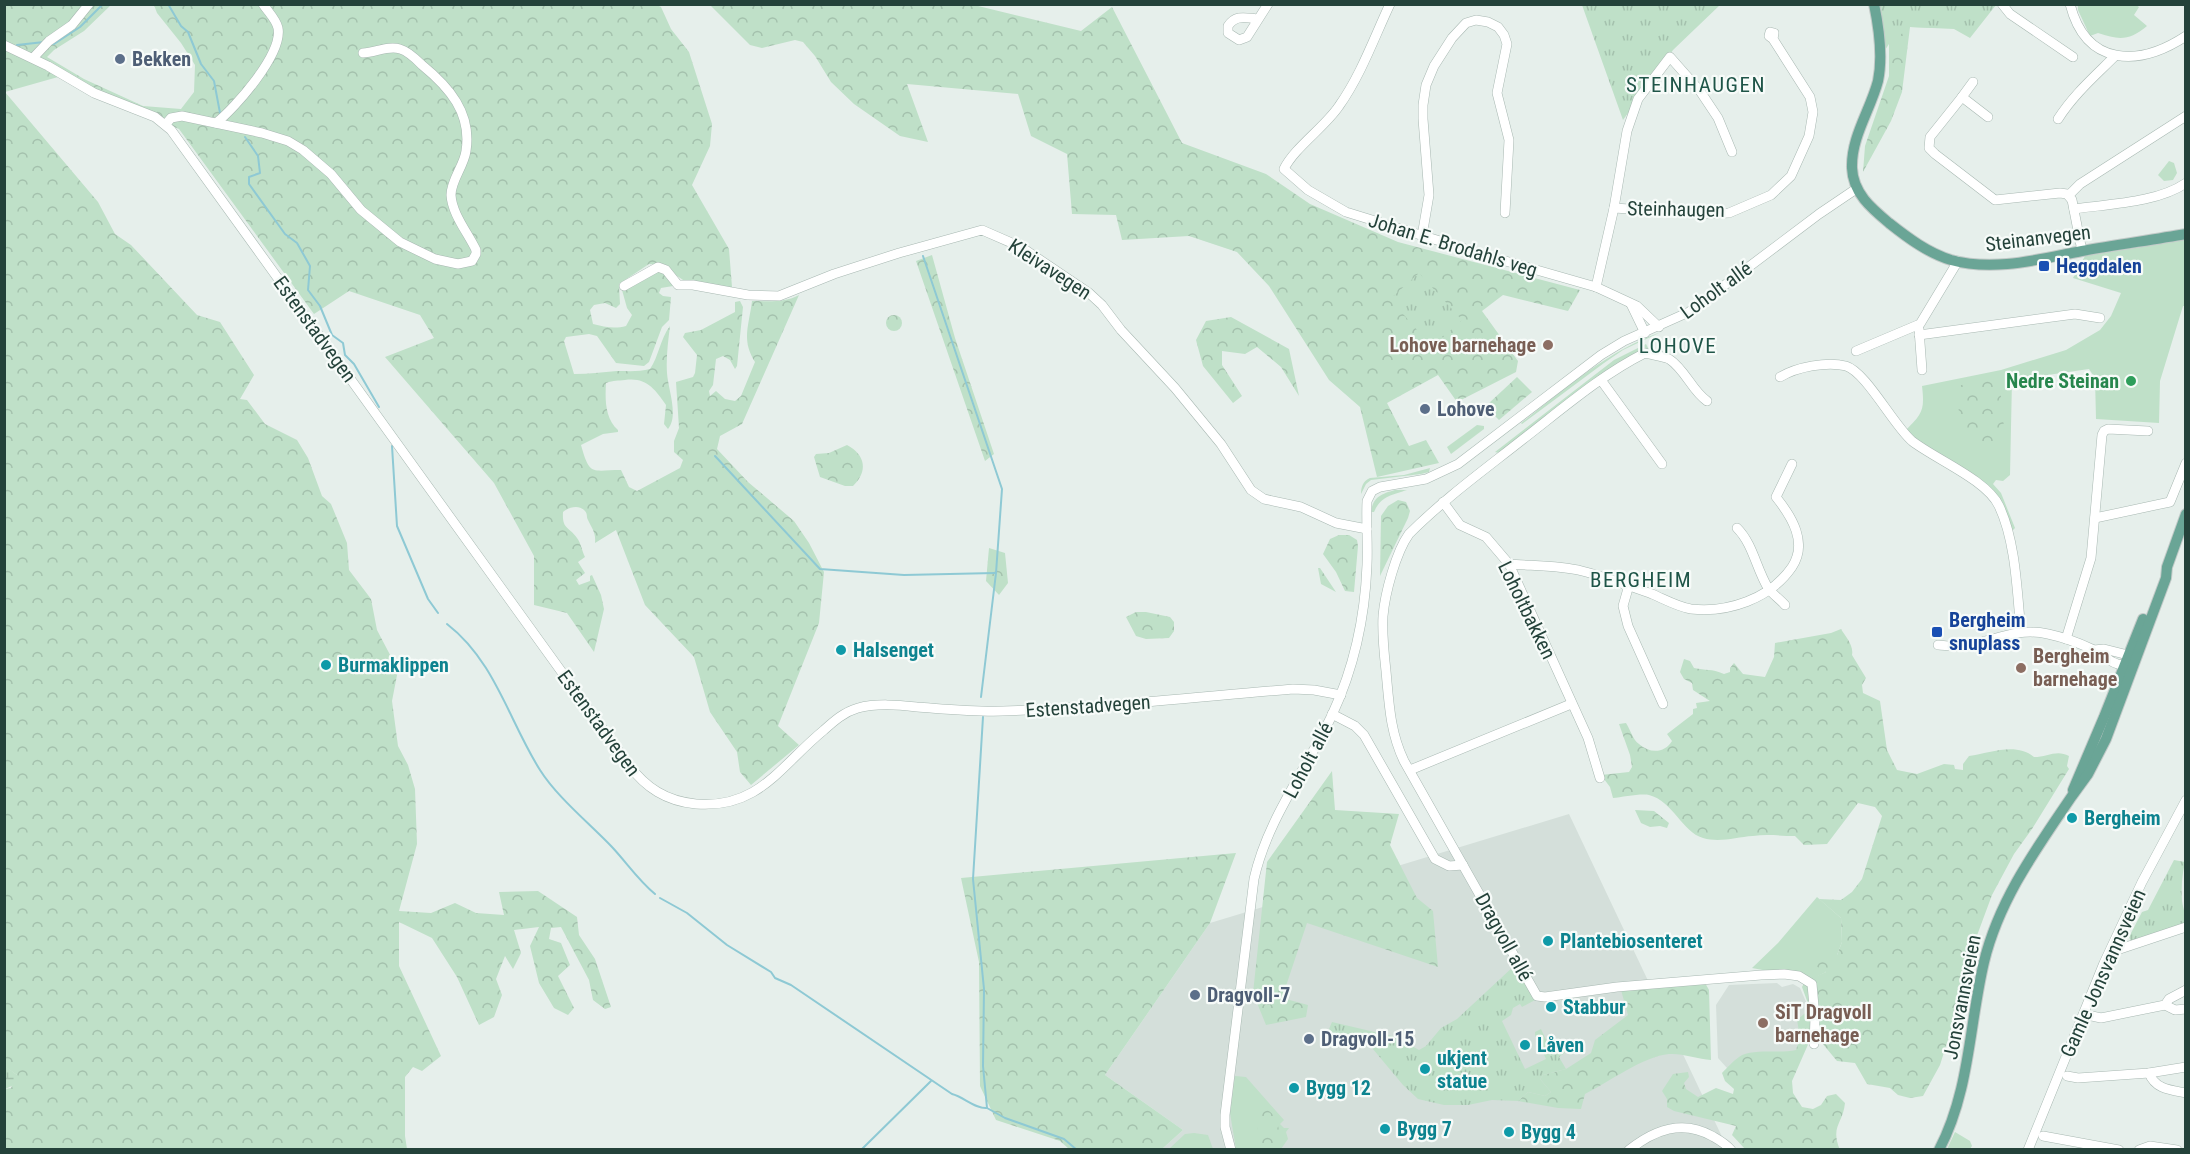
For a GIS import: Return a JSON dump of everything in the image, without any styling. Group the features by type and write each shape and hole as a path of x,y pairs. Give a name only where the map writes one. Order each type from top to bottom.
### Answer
{"main road":[{"path":"1856,189 1852,171 1855,144 1880,69 1874,4"},
{"name":"Steinanvegen","path":"1856,189 1873,209 1905,235 1930,252 1958,261 2003,264 2186,234"},
{"name":"Jonsvannsveien","path":"1939,1149 1952,1119 1962,1086 1984,963 1997,921 2015,882 2079,789 2096,760 2160,575 2167,567 2186,514"}],"street":[{"path":"33,58 49,41 72,25 89,4"},
{"path":"216,123 248,88 275,46 278,27 263,4"},
{"path":"1258,19 1268,4"},
{"name":"Johan E. Brodahls veg","path":"1390,4 1364,61 1340,105 1326,123 1292,157 1284,169 1308,190 1346,212 1596,287 1637,306 1659,327"},
{"path":"2002,4 2010,14 2073,57"},
{"path":"2070,4 2074,20 2085,37 2098,48 2115,56 2129,58 2143,56 2163,49 2186,36"},
{"path":"1422,236 1429,195 1423,105 1426,85 1434,66 1452,38 1466,23 1476,20 1498,27 1507,44 1497,93 1509,140 1505,213"},
{"name":"Steinhaugen","path":"1614,208 1706,214 1729,213 1771,195 1791,176 1809,136 1813,112 1810,97 1773,39"},
{"name":"Estenstadvegen","path":"4,45 33,58 86,89 148,113 166,124 180,140 627,764 645,785 661,795 680,802 707,805 738,801 763,787 843,714 865,707 886,705 1002,711 1167,701 1293,689 1341,695"},
{"path":"166,124 171,118 177,116 276,137 296,145 331,174 361,210 400,242 427,256 447,262 472,261 476,250 456,212 451,194 464,163 467,144 466,125 459,104 437,77 405,51 394,48 363,53"},
{"path":"2058,119 2094,74 2115,56"},
{"name":"Steinhaugen","path":"1596,287 1614,208 1627,131 1638,99 1670,57 1700,91 1718,118 1732,152"},
{"path":"1973,82 1929,137 1929,148 1995,200 2060,193 2069,195 2082,251"},
{"path":"1962,96 1988,117"},
{"path":"2069,195 2080,184 2186,116"},
{"path":"2074,209 2160,196 2186,183"},
{"name":"Loholt allé","path":"1231,1149 1225,1127 1225,1115 1254,879 1259,855 1268,832 1312,756 1341,695 1351,666 1361,627 1367,564 1368,498 1376,489 1437,475 1458,464 1601,355 1624,341 1689,312 1819,214 1856,189"},
{"name":"Kleivavegen","path":"624,286 658,267 666,270 678,285 693,285 748,295 778,296 888,257 982,230 1021,247 1089,293 1102,305 1121,330 1175,388 1221,444 1251,490 1264,500 1301,507 1336,523 1367,529"},
{"path":"1922,370 1920,324 1958,261"},
{"path":"1631,304 1645,333"},
{"path":"1919,335 2075,314 2100,318"},
{"path":"1856,351 1920,324"},
{"path":"1483,446 1496,461 1601,380 1645,353 1669,360 1697,394 1707,401"},
{"path":"1780,377 1791,371 1832,364 1848,366 1860,376 1911,440 1983,487 1999,504 2009,534 2021,632"},
{"path":"1601,380 1662,464"},
{"path":"2066,639 2089,568 2099,460 2104,431 2108,429 2148,431"},
{"name":"Dragvoll allé","path":"1496,461 1443,502 1405,540 1397,559 1383,615 1383,635 1392,730 1399,750 1537,996 1734,977 1784,974 1799,976 1812,984 1815,1018 1814,1044"},
{"path":"2095,518 2170,502 2186,463"},
{"path":"1509,564 1580,570 1629,585 1689,609 1743,605 1769,590 1789,572 1798,557 1800,542 1791,515 1776,497 1792,464"},
{"name":"Loholtbakken","path":"1443,502 1460,525 1486,537 1509,564 1588,738 1600,778"},
{"path":"1737,528 1743,534 1769,590 1785,605"},
{"path":"1629,585 1623,606 1628,626 1663,704"},
{"path":"1938,645 1958,646 2021,632 2049,634 2094,650 2104,649 2129,662"},
{"path":"1410,770 1571,704"},
{"path":"1332,714 1355,726 1364,735 1432,856 1443,864 1463,865"},
{"name":"Gamle Jonsvannsveien","path":"2028,1149 2104,963 2142,882 2186,800"},
{"path":"2120,950 2186,927"},
{"path":"2165,1005 2172,996 2186,990"},
{"path":"2092,1016 2105,1017 2165,1005 2175,1010 2186,1009"},
{"path":"2067,1076 2078,1078 2149,1073 2186,1067"},
{"path":"2149,1073 2151,1079 2159,1086 2186,1093"},
{"path":"1629,1149 1645,1138 1667,1128 1686,1127 1704,1131 1731,1149"},
{"path":"2043,1136 2120,1149"},
{"path":"2139,1149 2150,1146 2176,1149"}],"shaded area":[{"path":"1569,814 1725,1143 1731,1149 1162,1149 1183,1130 1105,1075 1210,923"},
{"name":"SiT Dragvoll barnehage","path":"1777,983 1782,987 1793,984 1800,988 1810,1011 1792,1071 1762,1083 1727,1068 1718,1058 1716,1005 1729,985"}],"green space":[{"path":"5,5 111,5 84,31 47,57 84,79 143,106 181,109 194,92 195,65 157,13 154,5 657,5 661,7 671,29 689,52 712,124 710,146 692,185 729,249 732,287 724,288 686,282 661,265 649,264 619,284 620,304 616,308 605,303 594,305 590,310 593,324 610,327 626,326 632,315 627,308 622,290 658,269 667,274 673,286 661,288 659,293 671,297 669,320 662,327 649,362 644,366 616,363 597,336 589,334 566,337 564,341 574,374 642,371 650,369 670,326 667,367 673,417 668,429 664,424 666,405 649,385 639,380 611,381 606,383 606,402 610,420 618,432 603,434 581,445 590,467 598,471 621,470 629,487 637,491 680,468 683,460 674,452 674,441 679,428 676,382 693,377 697,355 683,337 685,333 701,330 735,312 735,302 740,301 743,307 737,366 735,369 730,360 723,356 716,359 713,385 709,391 710,396 716,391 725,399 735,401 741,396 755,362 747,340 752,301 782,300 799,295 742,424 720,436 717,449 748,482 794,521 824,572 819,623 778,726 799,745 751,785 740,772 737,752 710,712 694,657 645,605 616,530 595,543 594,533 585,511 574,507 563,512 565,525 578,540 585,557 578,562 585,573 576,580 579,585 590,581 592,575 601,595 604,609 594,652 567,613 534,605 534,556 494,483 385,357 434,338 420,315 349,291 314,314 179,129 58,77 5,92 98,202 115,234 131,245 197,315 220,322 254,375 240,399 247,400 265,424 297,440 308,458 322,496 331,504 347,543 349,570 371,599 377,630 398,670 392,701 398,746 408,765 415,789 417,844 399,911 431,913 455,903 476,913 504,915 499,892 538,891 577,917 579,935 595,959 611,1007 605,1009 593,1000 589,980 561,927 551,928 549,939 561,943 570,965 558,976 574,1008 568,1015 554,1008 539,983 530,946 539,927 514,930 521,953 513,969 505,956 496,979 502,995 494,1017 479,1025 457,977 432,938 399,922 399,966 441,1056 422,1071 413,1067 405,1077 407,1149 5,1150 5,1089 11,1088 17,1075 4,1066"},
{"path":"710,5 974,5 1081,31 1112,7 1182,143 1266,174 1310,204 1398,242 1580,290 1568,311 1503,295 1482,311 1518,361 1516,372 1457,402 1438,375 1387,403 1409,446 1426,440 1439,463 1377,477 1360,407 1329,380 1269,286 1237,252 1189,236 1122,240 1116,215 1072,214 1067,154 1031,136 1018,94 907,84 928,142 900,136 854,104 831,82 815,56 803,42 795,40 762,48 750,45"},
{"path":"1582,5 1720,5 1673,50 1623,120"},
{"path":"1874,5 1996,5 1970,38 1954,29 1910,27 1889,44 1880,58"},
{"path":"1885,5 1936,28 1910,27 1902,92 1891,121 1863,172 1865,146 1889,76"},
{"path":"2078,5 2136,5 2139,7 2134,15 2147,26 2124,38 2098,33 2090,36 2078,10"},
{"path":"2169,161 2174,163 2177,173 2173,180 2164,181 2158,175"},
{"path":"2185,240 2185,306 2183,306 2160,381 2159,423 2096,419 2095,378 2089,369 2012,380 2010,475 2003,481 1996,480 1993,484 2001,493 2015,528 2009,534 1999,504 1905,431 1921,412 1922,386 2001,370 2066,350 2100,330 2111,316 2121,293 2073,278 2085,256"},
{"path":"932,255 955,338 994,454 985,461 916,261"},
{"path":"1419,273 1462,320 1432,347 1390,299"},
{"path":"894,315 900,317 902,323 900,329 894,331 888,329 886,323 888,317"},
{"path":"1231,317 1289,349 1299,396 1281,367 1257,347 1245,354 1222,351 1222,365 1242,396 1233,403 1203,366 1196,340 1206,321"},
{"path":"1661,332 1623,350 1521,423 1570,384 1605,360 1623,349 1641,340"},
{"path":"1646,344 1649,350 1499,453 1495,452 1614,360"},
{"path":"1517,377 1532,392 1499,420 1489,410 1488,404"},
{"path":"1999,377 2006,448 1973,444 1959,414 1957,386"},
{"path":"1477,425 1484,426 1484,429 1451,454 1447,447"},
{"path":"847,445 858,454 863,464 858,481 853,486 845,486 820,477 814,457 816,454 829,453"},
{"path":"1430,468 1429,472 1421,474 1371,480 1361,494 1363,484 1370,478 1404,475"},
{"path":"1395,490 1407,490 1388,497 1374,512 1371,512 1378,497"},
{"path":"1398,500 1406,502 1410,511 1380,576 1381,516 1388,506"},
{"path":"1339,535 1349,535 1357,540 1354,592 1345,591 1336,572 1323,554 1330,539"},
{"path":"989,548 1005,553 1008,583 999,595 986,581"},
{"path":"1318,568 1320,568 1336,592 1321,584"},
{"path":"1136,612 1170,617 1174,622 1174,631 1169,638 1146,639 1136,636 1126,617"},
{"path":"1841,629 1850,644 1852,655 1866,678 1862,685 1863,693 1880,701 1887,750 1897,770 1917,774 1944,764 1954,765 1955,769 1963,770 1963,764 1969,756 2011,749 2034,757 2056,753 2065,754 2069,756 2067,766 2069,769 2014,854 1992,895 1972,949 1963,992 1940,1065 1923,1096 1910,1098 1898,1095 1890,1088 1867,1084 1855,1063 1837,1061 1817,1037 1810,1040 1792,1081 1793,1093 1802,1107 1813,1109 1821,1105 1827,1096 1836,1094 1845,1103 1836,1135 1840,1150 1745,1149 1732,1135 1736,1126 1674,1111 1667,1107 1667,1099 1662,1091 1673,1074 1688,1072 1689,1077 1684,1083 1686,1089 1698,1097 1716,1088 1733,1094 1734,1089 1725,1081 1722,1073 1739,1057 1759,1052 1796,1050 1800,1037 1797,1020 1810,1009 1802,987 1805,981 1826,972 1810,963 1808,955 1837,955 1842,942 1841,918 1819,899 1841,900 1852,892 1862,879 1882,816 1875,807 1858,803 1827,844 1804,845 1795,836 1764,835 1722,840 1709,839 1689,830 1665,803 1657,798 1637,795 1613,798 1610,787 1601,775 1629,772 1632,767 1619,724 1626,723 1635,740 1643,747 1652,751 1661,750 1672,741 1667,734 1693,714 1693,709 1697,708 1696,703 1710,701 1693,690 1692,683 1684,679 1680,672 1684,659 1690,661 1694,668 1724,674 1730,672 1734,663 1743,674 1765,677 1774,657 1775,643 1831,633"},
{"path":"1332,771 1335,810 1399,814 1390,845 1417,898 1433,911 1438,967 1307,923 1282,998 1308,1005 1306,1017 1266,1025 1253,993 1267,862"},
{"path":"1635,810 1654,811 1669,823 1667,828 1650,827 1641,823"},
{"path":"1236,853 1210,923 1105,1075 1183,1130 1162,1149 1069,1149 1060,1141 996,1120 980,1086 979,962 961,878"},
{"path":"2174,860 2185,862 2182,877 2184,924 2131,941 2129,937 2142,912 2148,910"},
{"path":"1817,897 1841,918 1842,942 1837,955 1809,955 1826,972 1812,979 1752,968 1778,943"},
{"path":"1515,965 1535,1000 1522,1007 1520,1004 1513,1008 1511,1015 1502,1021 1525,1069 1546,1059 1535,1035 1535,1032 1541,1029 1548,1044 1559,1040 1567,1051 1559,1057 1566,1069 1543,1075 1540,1079 1551,1092 1545,1096 1528,1092 1518,1101 1492,1100 1468,1105 1444,1105 1418,1099 1403,1085 1362,1036 1332,1034 1329,1029 1332,1022 1396,1037 1419,1050 1426,1046 1441,1028 1457,1019"},
{"path":"1704,981 1709,990 1711,1060 1674,1054 1649,1059 1585,1094 1581,1109 1558,1108 1518,1101 1528,1092 1545,1096 1551,1092 1540,1079 1543,1075 1566,1069 1591,1053 1595,1040 1628,1015 1621,990"},
{"path":"5,1066 17,1075 21,1082 5,1089"},
{"path":"1235,1076 1246,1077 1284,1120 1280,1124 1284,1128 1289,1128 1286,1132 1288,1139 1281,1149 1236,1149 1230,1113"},
{"path":"1266,1109 1274,1116 1284,1142 1280,1149 1261,1149 1258,1120 1260,1110"},
{"path":"1955,1132 1970,1141 1972,1146 1970,1149 1947,1149"},
{"path":"1185,1134 1208,1135 1213,1149 1169,1149"}],"waterway":[{"path":"51,44 80,27 103,4"},
{"path":"168,4 181,26 188,32 201,64 214,81 220,113"},
{"path":"17,45 44,42"},
{"path":"245,137 258,156 260,173 249,177 249,184 285,234 297,243 310,266 308,290 320,306 332,335 343,343 345,355 354,364 379,407"},
{"path":"923,256 1002,489 996,573 981,697"},
{"path":"392,446 397,526 428,599 438,613"},
{"path":"715,456 820,569 904,575 995,573"},
{"path":"447,624 464,639 489,674 529,751 547,780 655,894"},
{"path":"983,717 973,879 984,989 983,1066 987,1108 1005,1118 1064,1139 1077,1150"},
{"path":"660,898 687,913 727,945 771,972 775,978 791,985 952,1094 978,1107 987,1108"},
{"path":"861,1150 931,1081"}],"place":[{"name":"Bekken","path":"120,59"},
{"name":"Heggdalen","path":"2044,266"},
{"name":"Lohove barnehage","path":"1548,345"},
{"name":"Nedre Steinan","path":"2131,381"},
{"name":"Lohove","path":"1425,409"},
{"name":"Bergheim snuplass","path":"1937,632"},
{"name":"Halsenget","path":"841,650"},
{"name":"Burmaklippen","path":"326,665"},
{"name":"Bergheim barnehage","path":"2021,668"},
{"name":"Bergheim","path":"2072,818"},
{"name":"Plantebiosenteret","path":"1548,941"},
{"name":"Dragvoll-7","path":"1195,995"},
{"name":"Stabbur","path":"1551,1007"},
{"name":"SiT Dragvoll barnehage","path":"1763,1023"},
{"name":"Dragvoll-15","path":"1309,1039"},
{"name":"Låven","path":"1525,1045"},
{"name":"ukjent statue","path":"1425,1069"},
{"name":"Bygg 12","path":"1294,1088"},
{"name":"Bygg 7","path":"1385,1129"},
{"name":"Bygg 4","path":"1509,1132"}],"district":[{"name":"STEINHAUGEN","path":"1696,85"},
{"name":"LOHOVE","path":"1678,346"},
{"name":"BERGHEIM","path":"1641,580"}]}
